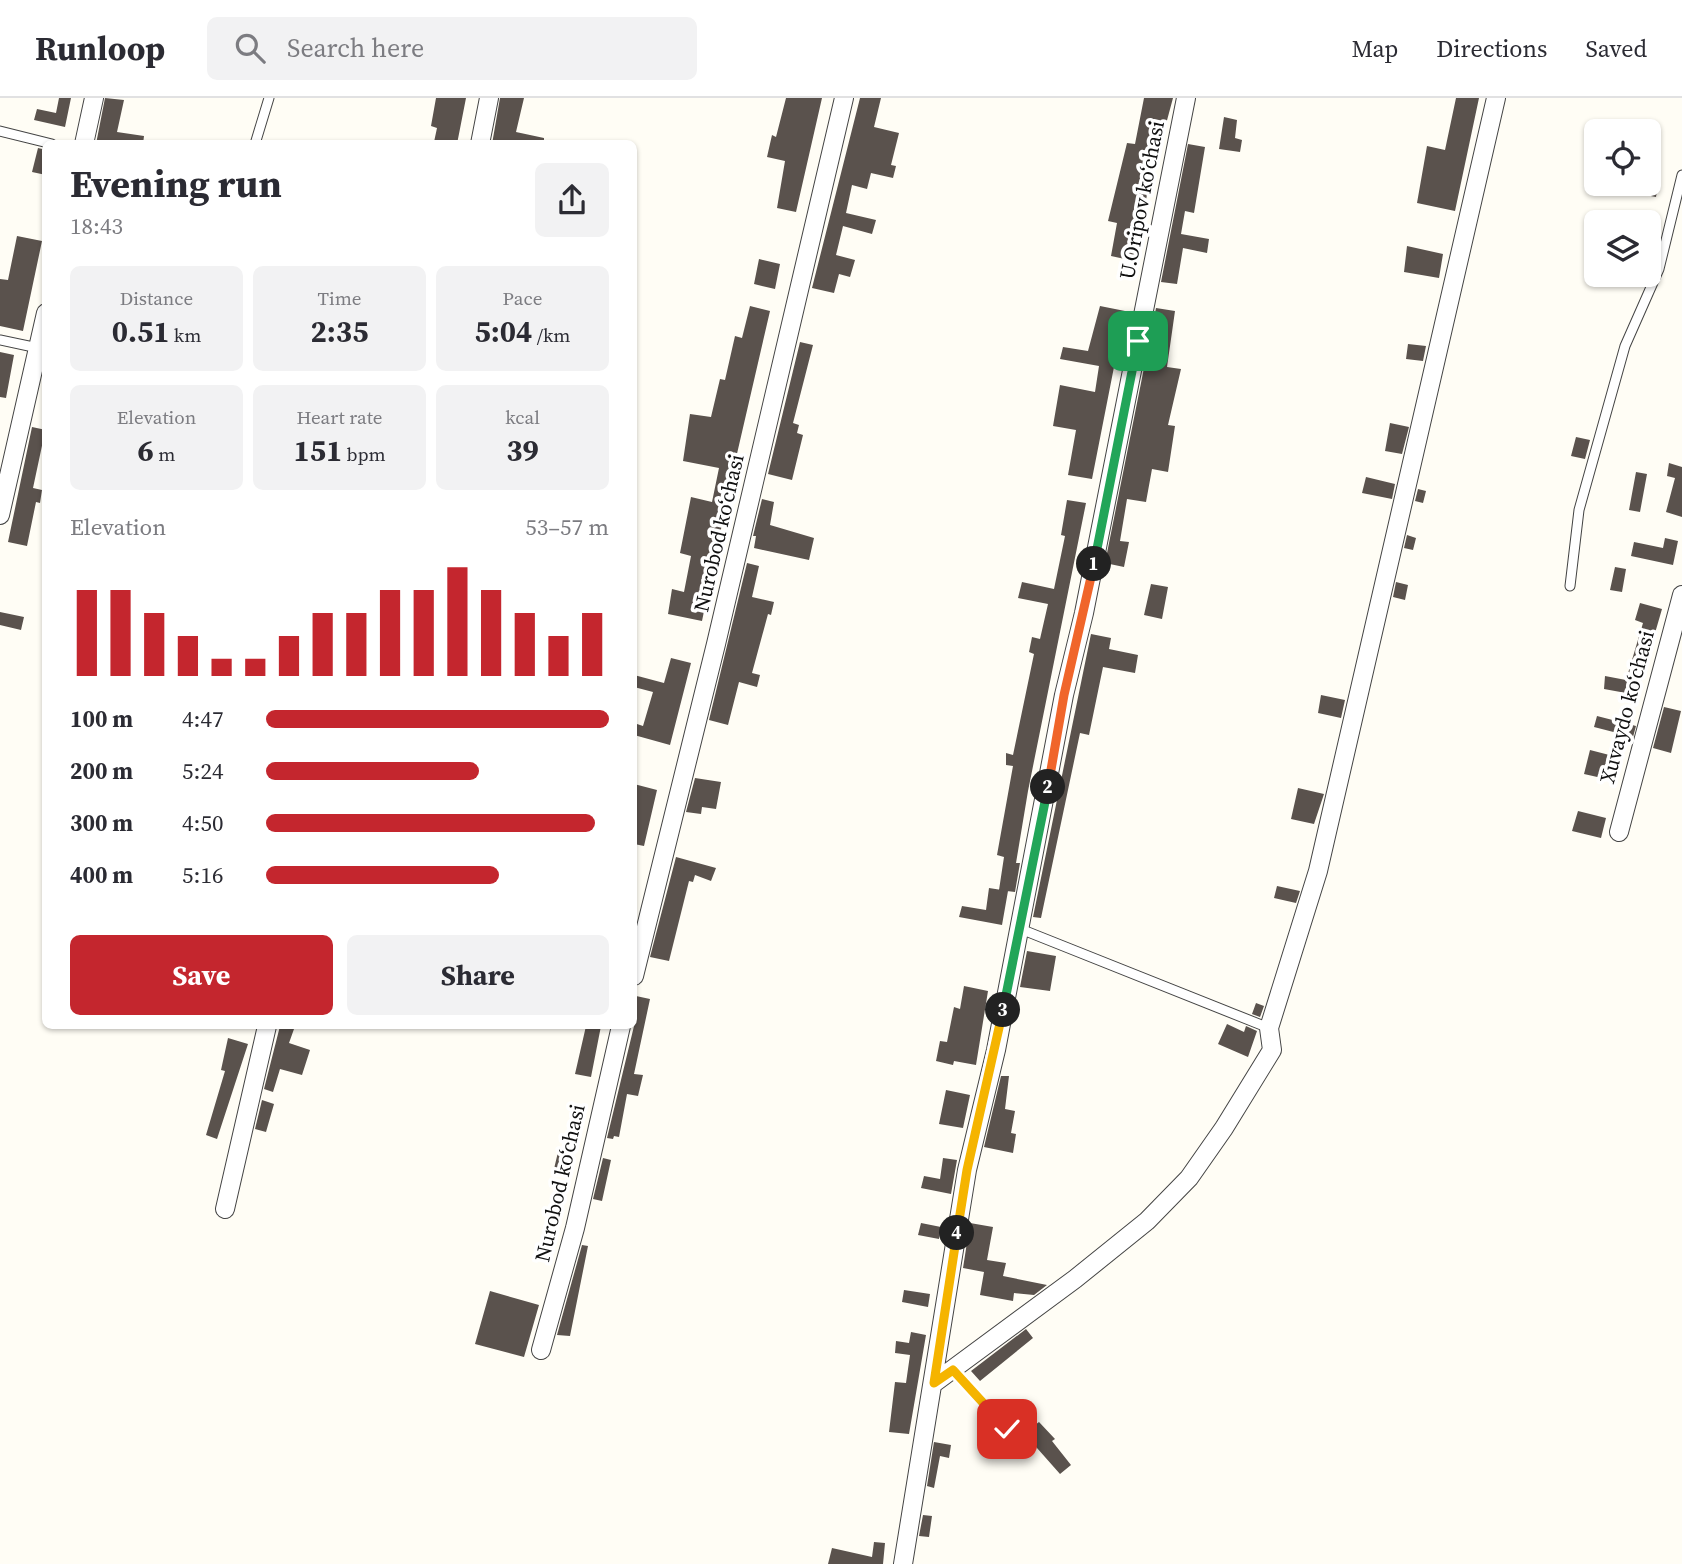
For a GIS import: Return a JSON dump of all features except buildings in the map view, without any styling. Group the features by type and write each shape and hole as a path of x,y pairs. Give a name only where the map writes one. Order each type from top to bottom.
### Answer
{"street":[{"path":"85,140 94,98"},
{"path":"481,140 489,98"},
{"name":"Nurobod koʻchasi","path":"637,964 716,644 844,98"},
{"name":"U.Oripov koʻchasi","path":"903,1564 967,1170 996,1050 1018,928 1186,98"},
{"path":"934,1383 1126,1237 1189,1178 1224,1128 1272,1050 1269,1028 1318,871 1496,98"},
{"path":"0,515 42,330"},
{"name":"Xuvaydo koʻchasi","path":"1619,832 1682,595"},
{"path":"225,1209 266,1029"},
{"name":"Nurobod koʻchasi","path":"541,1350 575,1228 620,1029"}],"lane":[{"path":"256,140 269,98"},
{"path":"0,131 42,142"},
{"path":"1570,586 1579,510 1625,346 1659,269 1682,175"},
{"path":"0,340 38,348"},
{"path":"1018,928 1269,1028"},
{"path":"953,1370 1007,1429"}],"route":[{"path":"1007,1429 953,1370 934,1383 967,1170 996,1050 1064,695 1084,613 1138,341"}]}
